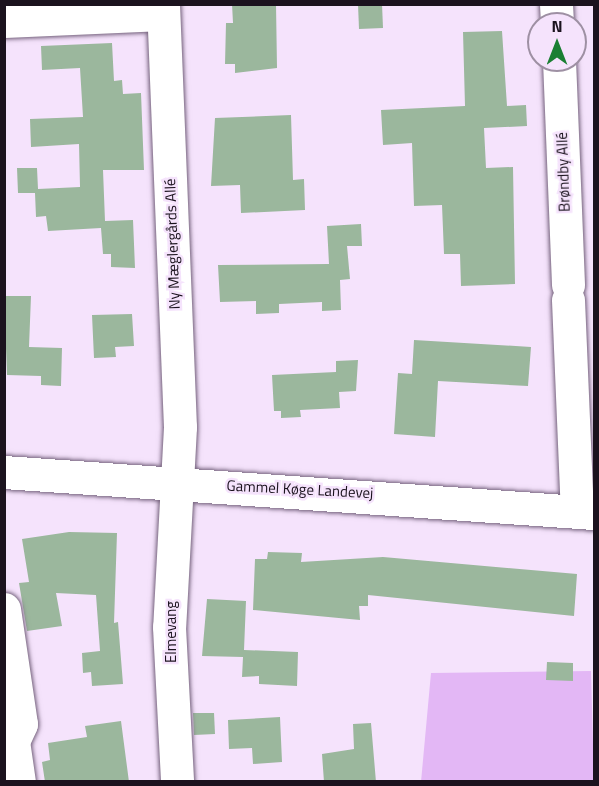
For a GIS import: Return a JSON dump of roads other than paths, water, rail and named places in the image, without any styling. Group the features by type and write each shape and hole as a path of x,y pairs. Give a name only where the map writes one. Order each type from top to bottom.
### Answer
{"street":[{"path":"4,21 163,9"},
{"name":"Ny Mæglergårds Allé","path":"163,9 180,426 176,483"},
{"name":"Brøndby Allé","path":"559,72 568,292 586,512"},
{"name":"Gammel Køge Landevej","path":"4,472 586,512"},
{"name":"Elmevang","path":"176,483 169,627 177,782"},
{"path":"4,609 21,724 13,741 19,782"}]}
